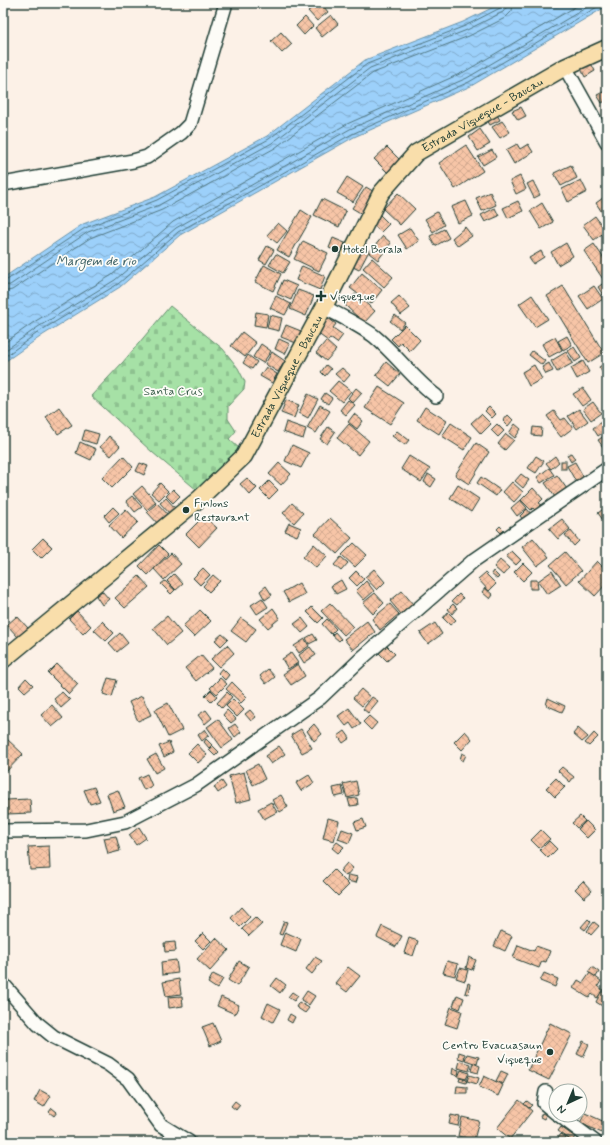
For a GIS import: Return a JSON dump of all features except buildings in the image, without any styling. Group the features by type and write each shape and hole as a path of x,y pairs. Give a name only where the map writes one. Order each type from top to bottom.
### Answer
{"main road":[{"name":"Estrada Viqueque - Baucau","path":"3,660 199,499 244,456 324,307 382,193 416,153 565,67 607,48"}],"street":[{"path":"3,184 133,162 148,157 181,133 190,124 226,3"},
{"path":"565,67 607,142"},
{"path":"324,307 373,336 436,396"},
{"path":"3,831 86,830 125,822 196,785 320,698 362,658 473,561 607,469"},
{"path":"3,984 38,1024 54,1037 108,1064 128,1079 161,1125 189,1142"},
{"path":"546,1092 544,1103 548,1106"},
{"path":"570,1123 595,1142"}],"green space":[{"name":"Santa Crus","path":"170,306 223,349 238,368 245,382 244,389 228,406 228,419 236,431 229,439 241,450 198,491 152,452 91,396 123,362"}],"water":[{"name":"Margem de rio","path":"502,3 607,3 607,6 471,86 354,137 180,235 120,287 43,335 3,363 3,278 83,224 155,197 267,136 365,60 463,22"}],"place":[{"name":"Hotel Borala","path":"335,249"},
{"name":"Viqueque","path":"321,296"},
{"name":"Finlons Restaurant","path":"186,510"},
{"name":"Centro Evacuasaun Viqueque","path":"550,1052"}]}
